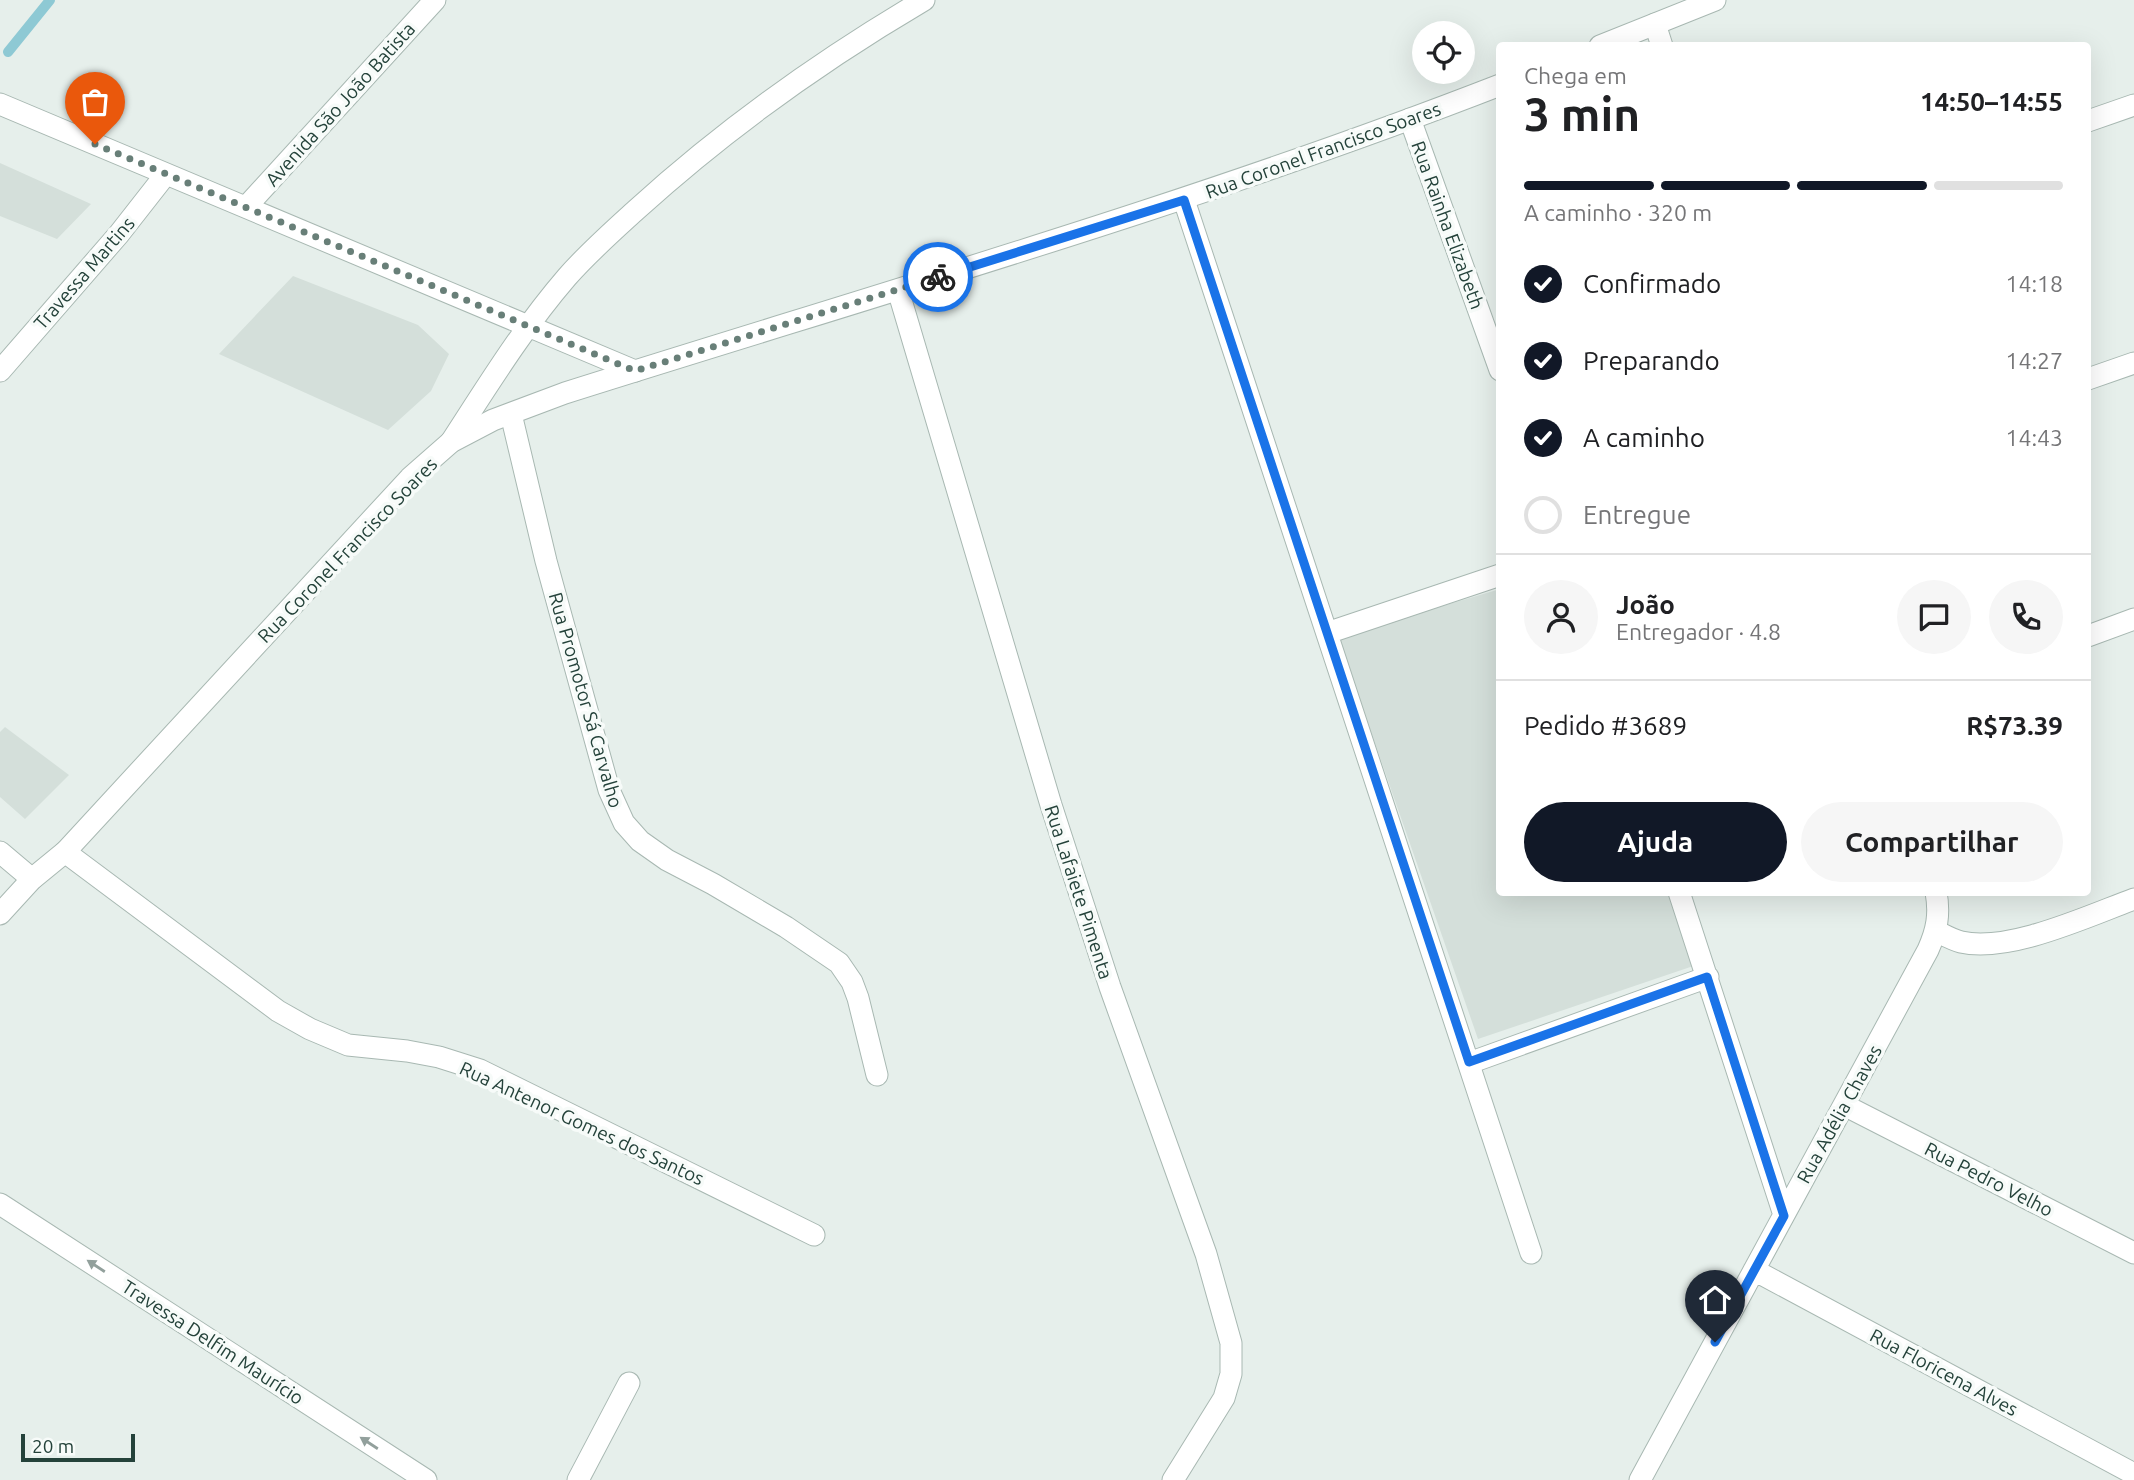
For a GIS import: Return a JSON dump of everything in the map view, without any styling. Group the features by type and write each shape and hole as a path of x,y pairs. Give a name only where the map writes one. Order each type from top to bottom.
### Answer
{"street":[{"name":"Avenida São João Batista","path":"246,207 435,0"},
{"path":"452,442 527,325 569,274 611,232 696,158 830,59 924,0"},
{"path":"1610,42 1715,0"},
{"path":"1655,24 1661,42"},
{"name":"Rua Coronel Francisco Soares","path":"0,914 32,879 65,852 410,478 452,442 511,414 635,371 1184,200 1496,87"},
{"path":"0,104 635,371"},
{"path":"2091,120 2134,105"},
{"name":"Rua Rainha Elizabeth","path":"1410,120 1496,359"},
{"name":"Travessa Martins","path":"0,371 119,234 166,174"},
{"path":"1184,200 1531,1253"},
{"name":"Rua Lafaiete Pimenta","path":"898,290 1051,805 1110,987 1206,1254 1231,1343 1231,1374 1224,1398 1173,1480"},
{"path":"2091,378 2134,363"},
{"name":"Rua Promotor Sá Carvalho","path":"511,414 549,574 609,790 624,823 640,841 667,860 786,927 839,963 859,998 877,1075"},
{"path":"1327,633 1496,576"},
{"path":"2091,635 2134,619"},
{"path":"0,852 32,879"},
{"name":"Rua Antenor Gomes dos Santos","path":"65,852 278,1011 310,1029 348,1045 407,1051 480,1070 814,1235"},
{"path":"1680,896 1784,1216"},
{"path":"1937,896 1939,908 1936,932 1962,942 1989,943 2027,938 2134,899"},
{"name":"Rua Adélia Chaves","path":"1640,1480 1936,932"},
{"path":"1469,1062 1707,977"},
{"name":"Rua Pedro Velho","path":"1844,1105 2134,1253"},
{"name":"Travessa Delfim Maurício","path":"0,1204 426,1480"},
{"name":"Rua Floricena Alves","path":"1754,1270 2134,1474"},
{"path":"578,1480 629,1383"}],"shaded area":[{"path":"0,163 91,204 57,239 0,216"},
{"path":"293,276 418,325 449,354 431,391 388,430 219,354"},
{"path":"1496,590 1496,896 1686,896 1711,960 1478,1039 1338,637"},
{"path":"5,727 69,775 25,819 0,797 0,732"}],"waterway":[{"path":"8,52 50,0"}],"way so far":[{"path":"95,144 635,371 938,277"}],"route":[{"path":"938,277 1184,200 1469,1062 1707,977 1784,1216 1715,1342"}]}
